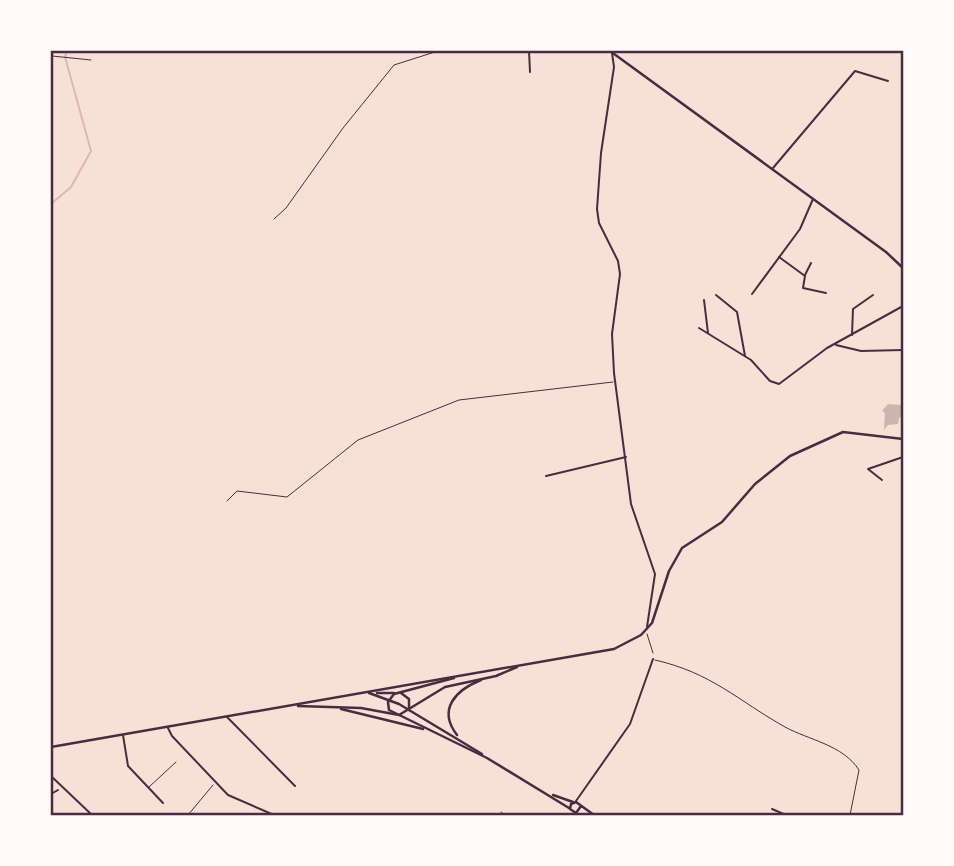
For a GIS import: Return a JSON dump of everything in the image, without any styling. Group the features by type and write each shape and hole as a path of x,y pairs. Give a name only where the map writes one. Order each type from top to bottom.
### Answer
{"main road":[{"path":"611,51 903,268"},
{"path":"51,747 614,649 646,631 657,612 674,557 682,548 722,522 769,471 790,456 837,433 903,439"},
{"path":"459,738 449,722 452,702 464,687 520,665"},
{"path":"362,692 397,693 464,674"},
{"path":"395,715 409,710 445,687 488,678"},
{"path":"375,693 459,738 487,758"},
{"path":"395,715 388,706 389,699 397,693"},
{"path":"397,693 409,699 409,710"},
{"path":"292,705 395,715 487,758 548,793 577,814 584,815"},
{"path":"330,707 380,716 433,732"},
{"path":"548,793 577,804 594,815"},
{"path":"570,808 577,804"},
{"path":"577,804 577,814"}],"street":[{"path":"529,51 530,72"},
{"path":"611,51 614,67 601,153 597,209 599,223 618,261 620,274 612,334 615,382 631,504 655,574 646,631"},
{"path":"772,169 855,71 888,81"},
{"path":"752,294 800,229 813,199"},
{"path":"779,257 805,276"},
{"path":"811,263 803,289 826,293"},
{"path":"716,295 737,312 745,356"},
{"path":"852,335 853,309 873,295"},
{"path":"704,300 708,335"},
{"path":"699,328 745,356 770,381 779,383 835,345 903,306"},
{"path":"835,345 861,351 903,350"},
{"path":"546,476 626,457"},
{"path":"882,480 868,469 903,457"},
{"path":"577,804 630,724 653,659"},
{"path":"227,717 295,786"},
{"path":"168,727 172,736 228,795 272,815"},
{"path":"123,735 127,764 163,803"},
{"path":"51,776 92,815"},
{"path":"51,794 58,790"},
{"path":"568,815 570,808"},
{"path":"772,809 786,815"}],"lane":[{"path":"274,219 286,208 342,128 394,65 438,51"},
{"path":"52,56 90,60"},
{"path":"226,501 237,491 287,497 358,440 459,400 615,382"},
{"path":"653,659 709,678 786,727 843,753 853,761 859,777 850,815"},
{"path":"148,788 176,762"},
{"path":"188,815 213,785"},
{"path":"501,812 505,815"}],"path":[{"path":"646,631 653,659"}],"building":[{"path":"888,404 901,405 903,416 899,418 898,424 888,425 884,430 885,413 882,411"}],"waterway":[{"path":"51,204 71,187 91,151 65,57 67,51"}]}
